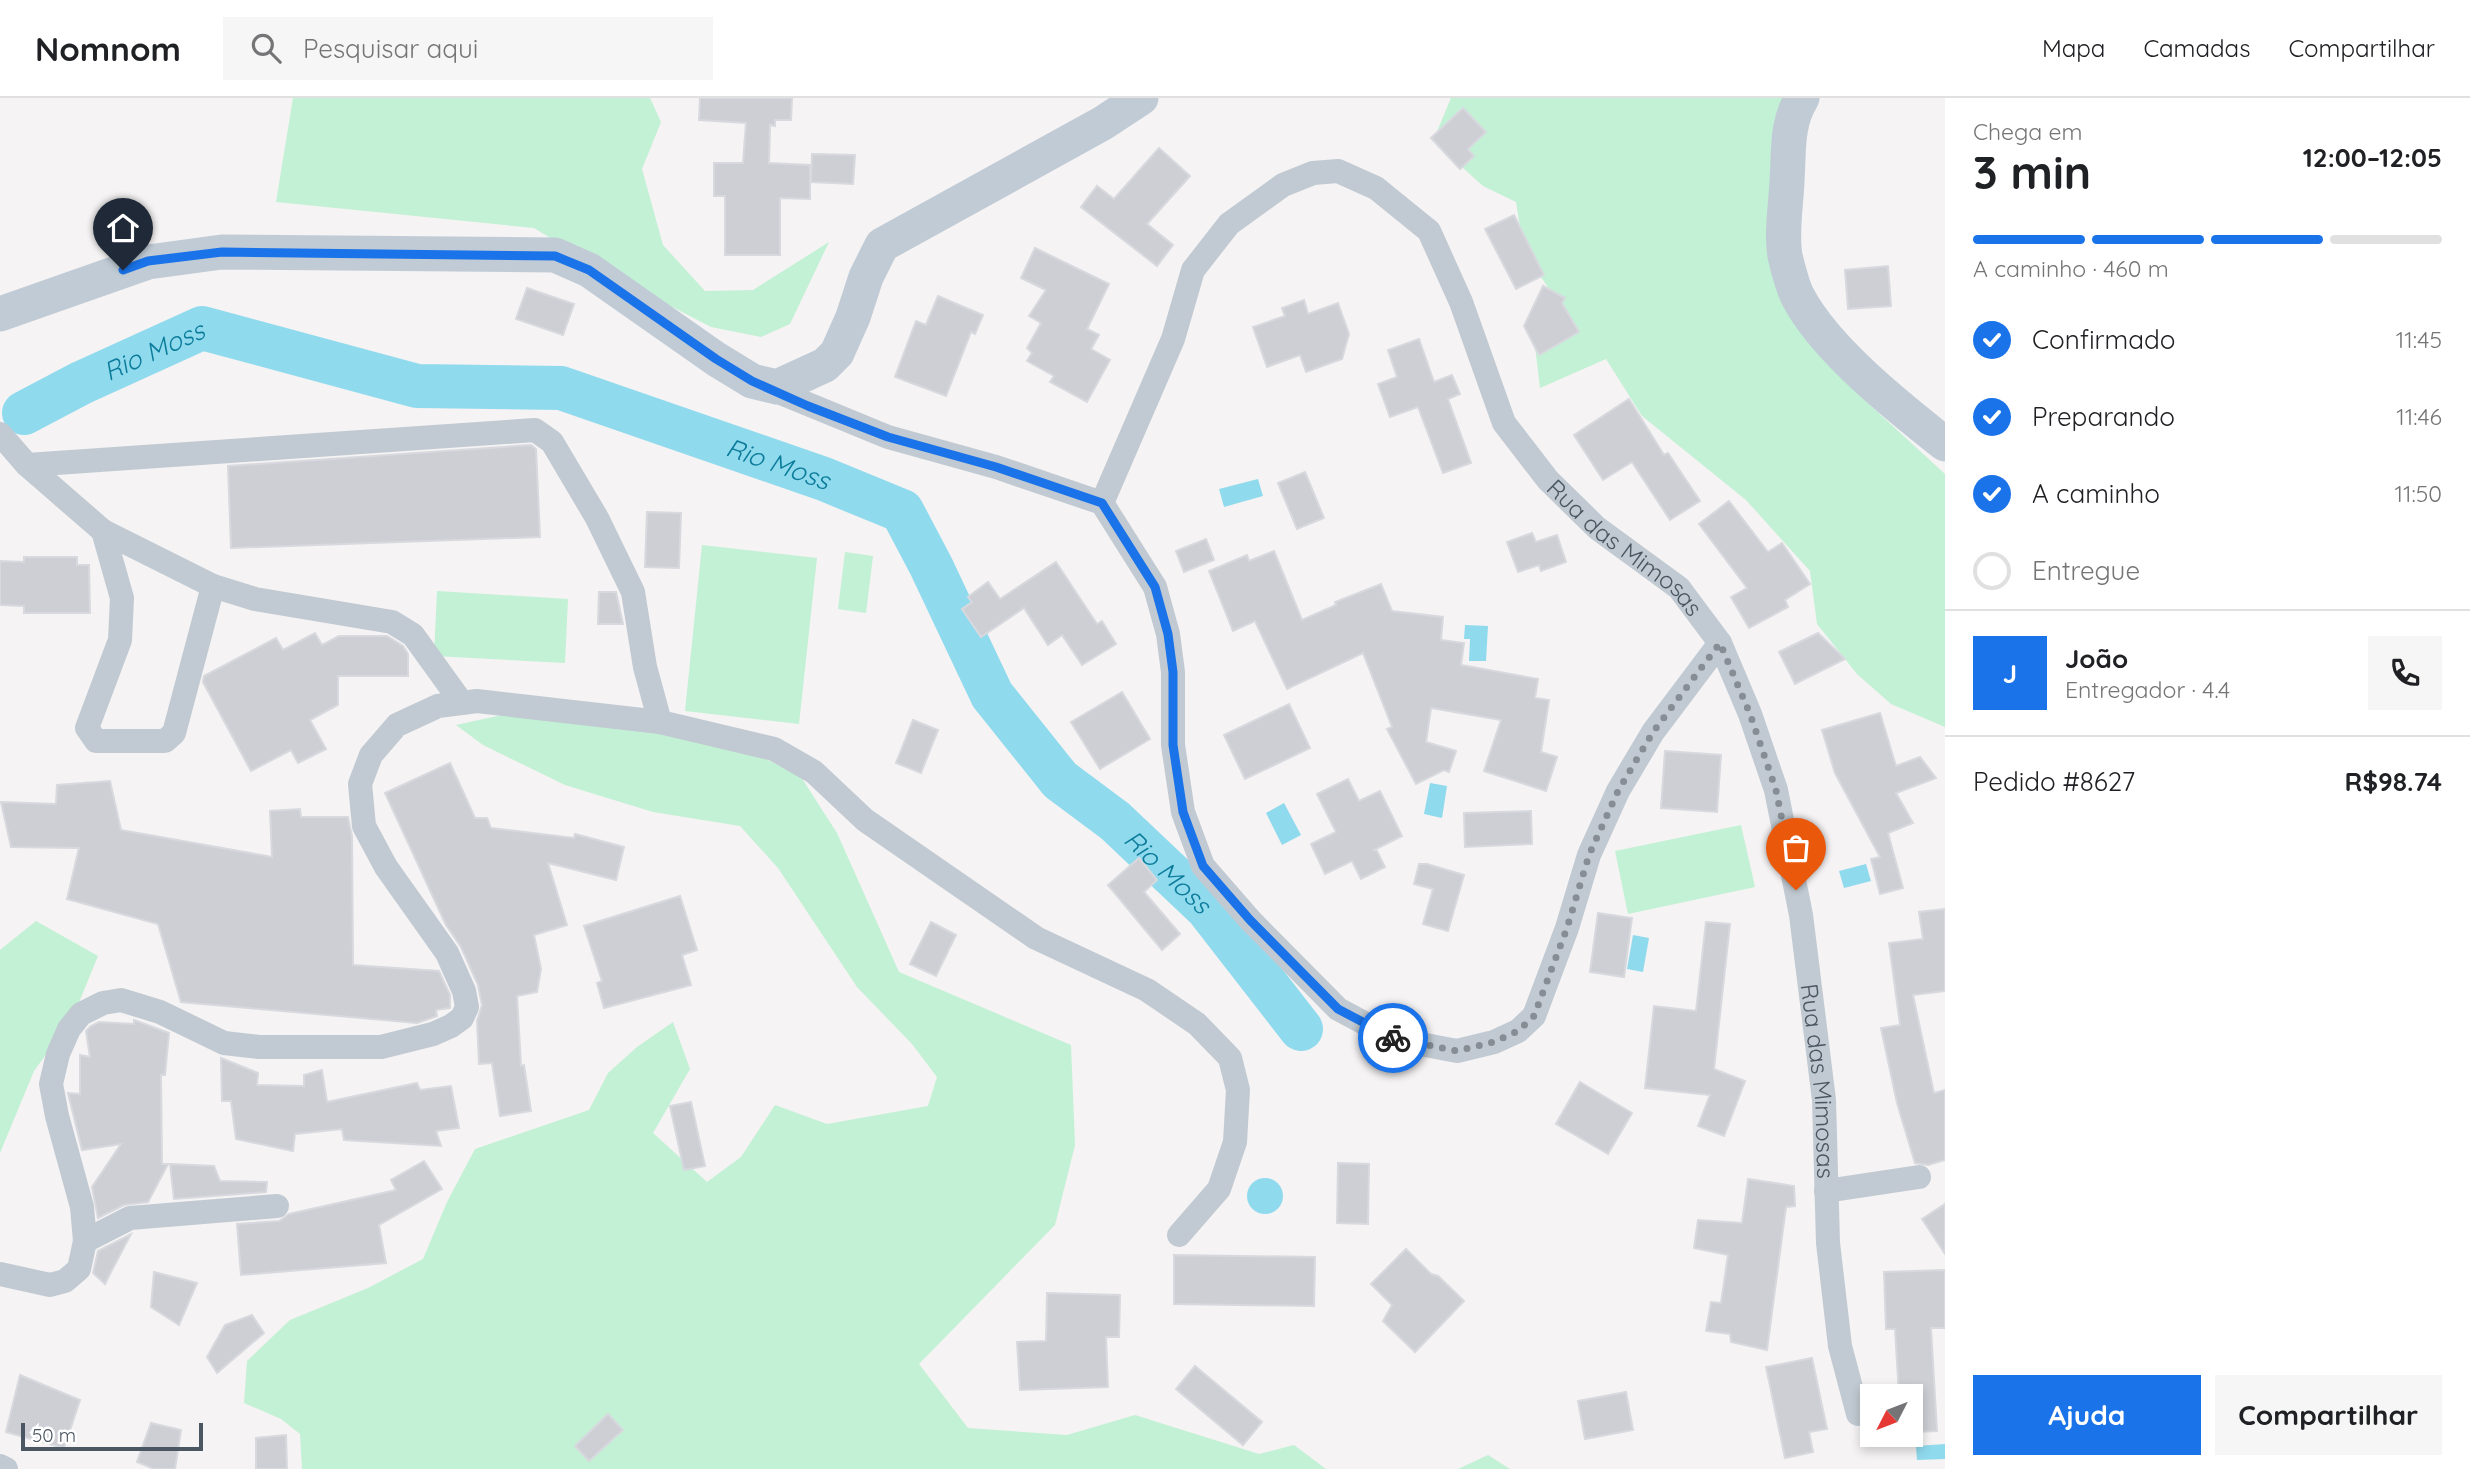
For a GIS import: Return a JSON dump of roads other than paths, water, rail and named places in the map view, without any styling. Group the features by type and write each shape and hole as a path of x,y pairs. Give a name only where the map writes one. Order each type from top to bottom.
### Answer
{"street":[{"path":"752,381 777,387 825,365 836,353 853,317 866,276 882,245 1103,123 1141,98"},
{"path":"1802,98 1794,111 1788,142 1784,212 1785,255 1797,295 1819,329 1905,412 1945,444"},
{"name":"Rua das Mimosas","path":"1102,503 1173,339 1193,270 1229,224 1283,185 1313,173 1338,171 1376,188 1429,231 1461,302 1504,422 1548,480 1597,528 1679,588 1720,643 1750,714 1776,790 1801,915 1824,1100 1828,1243 1840,1346 1858,1414"},
{"path":"0,314 148,261 222,252 555,256 589,270 752,381 888,437 996,467 1102,503 1155,587 1168,634 1173,672 1173,745 1183,812 1203,866 1250,920 1338,1009 1394,1039 1457,1051 1494,1042 1518,1031 1534,1016 1567,928 1589,855 1618,791 1653,732 1720,643"},
{"path":"27,465 535,430 552,442 597,518 633,592 645,667 660,722"},
{"path":"0,434 27,465 103,531 213,586 255,599 392,622 413,635 462,703"},
{"path":"103,531 122,598 121,640 87,728 96,741 165,741 174,733 213,586"},
{"path":"0,1274 50,1285 65,1281 79,1269 85,1241 82,1207 51,1084 58,1054 69,1029 81,1014 103,1003 121,1000 160,1012 224,1042 259,1048 382,1047 433,1034 452,1026 462,1018 467,1007 464,991 447,953 386,867 364,826 360,784 371,755 397,725 438,706 477,701 660,722 774,749 814,772 865,820 1036,938 1147,990 1197,1024 1230,1058 1238,1090 1235,1142 1219,1189 1179,1235"},
{"path":"1826,1191 1919,1177"},
{"path":"85,1241 130,1218 278,1206"},
{"path":"0,1466 6,1469"}],"water":[{"path":"1258,479 1263,496 1224,507 1219,489"},
{"path":"1465,625 1488,626 1486,661 1469,661 1470,639 1464,639"},
{"path":"1430,783 1447,786 1442,818 1424,814"},
{"path":"1284,803 1301,835 1282,845 1266,813"},
{"path":"1866,864 1871,881 1844,888 1839,871"},
{"path":"1633,935 1649,938 1643,972 1627,969"},
{"path":"1265,1178 1278,1183 1283,1196 1278,1209 1265,1214 1252,1209 1247,1196 1252,1183"},
{"path":"1945,1444 1945,1459 1917,1460 1916,1447"}],"waterway":[{"name":"Rio Moss","path":"24,413 81,383 202,328 417,386 561,388 824,479 902,511 992,695 1060,780 1115,821 1207,908 1301,1029"}]}
